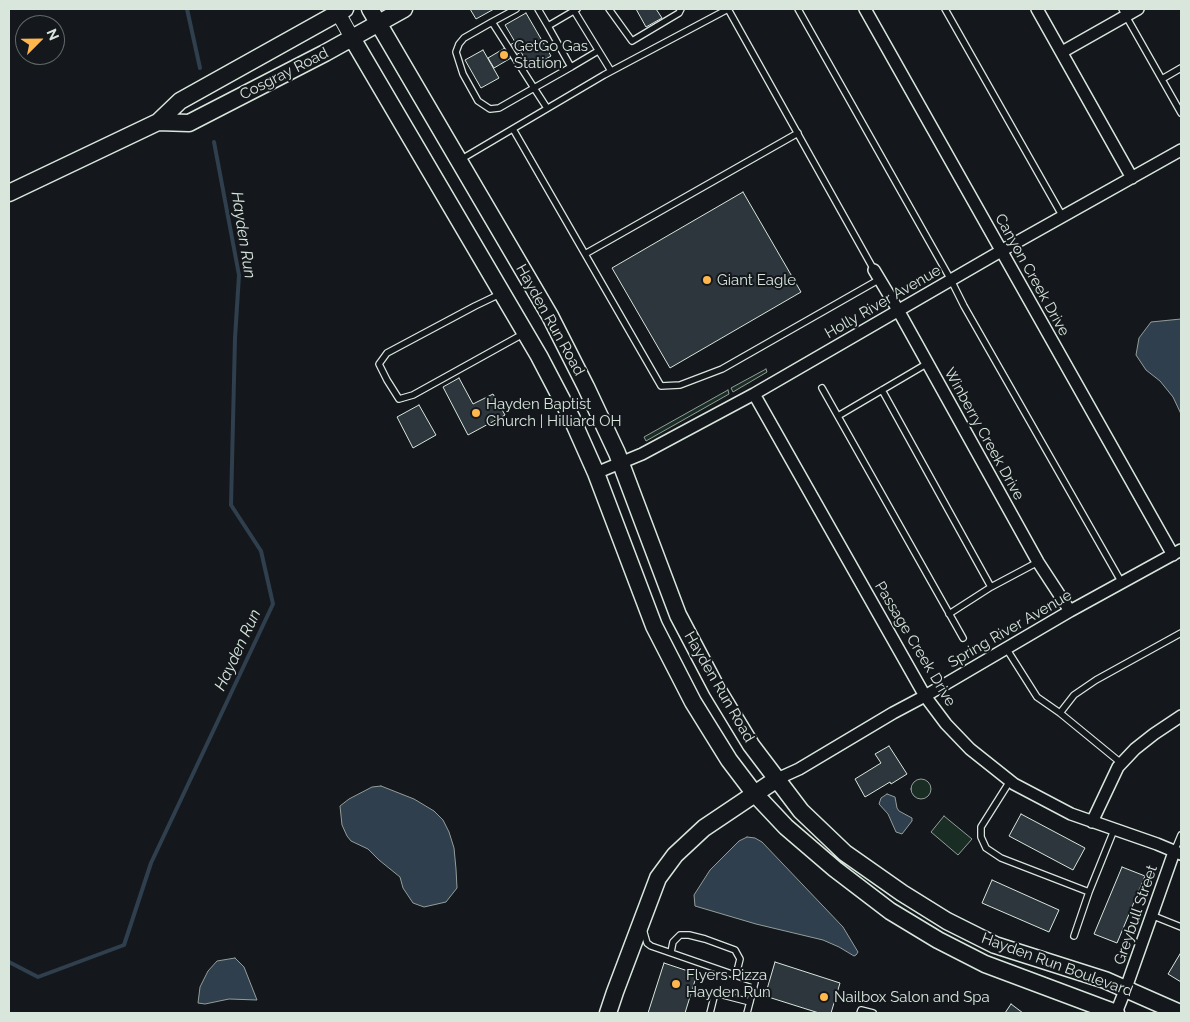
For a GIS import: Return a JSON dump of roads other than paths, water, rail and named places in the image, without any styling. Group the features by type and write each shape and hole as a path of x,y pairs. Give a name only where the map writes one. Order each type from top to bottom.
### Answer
{"main road":[{"name":"Hayden Run Road","path":"370,9 550,316 586,387 620,463 678,615 717,689 751,745 777,779"},
{"name":"Cosgray Road","path":"158,122 189,123 404,9"},
{"name":"Cosgray Road","path":"9,193 158,122 180,101 340,10"},
{"name":"Hayden Run Road","path":"352,38 526,333 572,418 596,473 654,626 694,702 729,760 754,792"},
{"path":"608,1013 658,878 675,855 704,828 754,792 777,779"},
{"name":"Hayden Run Boulevard","path":"777,779 801,811 845,852 902,893 947,921 995,945 1105,980 1180,1013"},
{"name":"Hayden Run Boulevard","path":"754,792 786,826 835,869 890,911 938,940 1001,970 1116,1013"}],"street":[{"name":"Canyon Creek Drive","path":"865,9 1001,251 1177,553"},
{"path":"1037,9 1132,178"},
{"path":"1062,52 1124,12 1138,9"},
{"name":"Hayden Run Road","path":"340,10 352,38"},
{"name":"Holly River Avenue","path":"596,473 642,454 754,394 1001,251 1181,150"},
{"name":"Winberry Creek Drive","path":"877,275 1038,562 1070,610"},
{"name":"Passage Creek Drive","path":"754,394 925,696 946,724 970,749 1010,781 1071,814 1158,844 1178,853"},
{"name":"Spring River Avenue","path":"777,779 799,769 1070,610 1177,553"},
{"path":"1092,822 1105,791 1121,763 1154,734 1181,716"},
{"name":"Greybull Street","path":"1116,1013 1151,915 1178,853"}],"lane":[{"path":"516,9 464,38 456,52 463,74 478,102 490,109 499,108 598,50"},
{"path":"538,9 571,67"},
{"path":"548,26 575,9 611,71"},
{"path":"609,9 632,41 679,13 681,9"},
{"path":"458,161 611,71 728,9 877,275 722,369 680,385 660,386 513,129"},
{"path":"798,9 1122,583"},
{"path":"945,9 1063,217"},
{"path":"1124,12 1181,113"},
{"path":"492,22 547,108"},
{"path":"1162,79 1181,68"},
{"path":"585,254 798,133"},
{"path":"502,294 475,306 387,354 380,364 399,398 413,394 526,333"},
{"path":"838,416 928,363"},
{"path":"822,388 963,638"},
{"path":"882,390 991,587"},
{"path":"949,614 991,587 1038,562"},
{"path":"1060,712 1074,695 1096,680 1181,633"},
{"path":"1006,648 1037,696 1060,712 1121,763"},
{"path":"1010,781 982,827 981,837 986,848 1001,858 1088,892"},
{"path":"1074,936 1088,892 1114,830"},
{"path":"1178,853 1181,835"},
{"path":"1151,915 1181,927"},
{"path":"641,922 647,944 755,982 747,1013"},
{"path":"671,952 674,942 680,936 689,935 705,939 735,950 740,959 736,974"},
{"path":"710,1013 716,993 750,1002"},
{"path":"860,1013 861,1010 873,1013"}],"water":[{"path":"1181,319 1181,414 1173,397 1160,381 1146,370 1136,355 1139,338 1151,322"},
{"path":"381,786 414,799 434,811 443,820 454,848 457,888 446,902 424,907 413,903 403,888 400,877 368,849 351,841 347,836 342,825 340,806 372,787"},
{"path":"887,794 895,797 899,811 912,818 912,821 902,834 896,832 888,814 879,804 881,798"},
{"path":"747,837 755,838 762,842 843,927 858,952 856,955 854,956 823,940 756,924 695,906 694,895 710,870 739,841"},
{"path":"235,958 244,967 257,1000 229,999 205,1004 198,1003 200,987 208,971 217,961"}],"waterway":[{"name":"Hayden Run","path":"187,9 200,68"},
{"name":"Hayden Run","path":"9,962 38,977 124,945 151,863 273,604 261,551 231,505 235,338 239,275 214,142"}],"place":[{"name":"GetGo Gas Station","path":"504,55"},
{"name":"Giant Eagle","path":"707,280"},
{"name":"Hayden Baptist Church | Hilliard OH","path":"476,413"},
{"name":"Flyers Pizza Hayden Run","path":"676,984"},
{"name":"Nailbox Salon and Spa","path":"824,997"}]}
